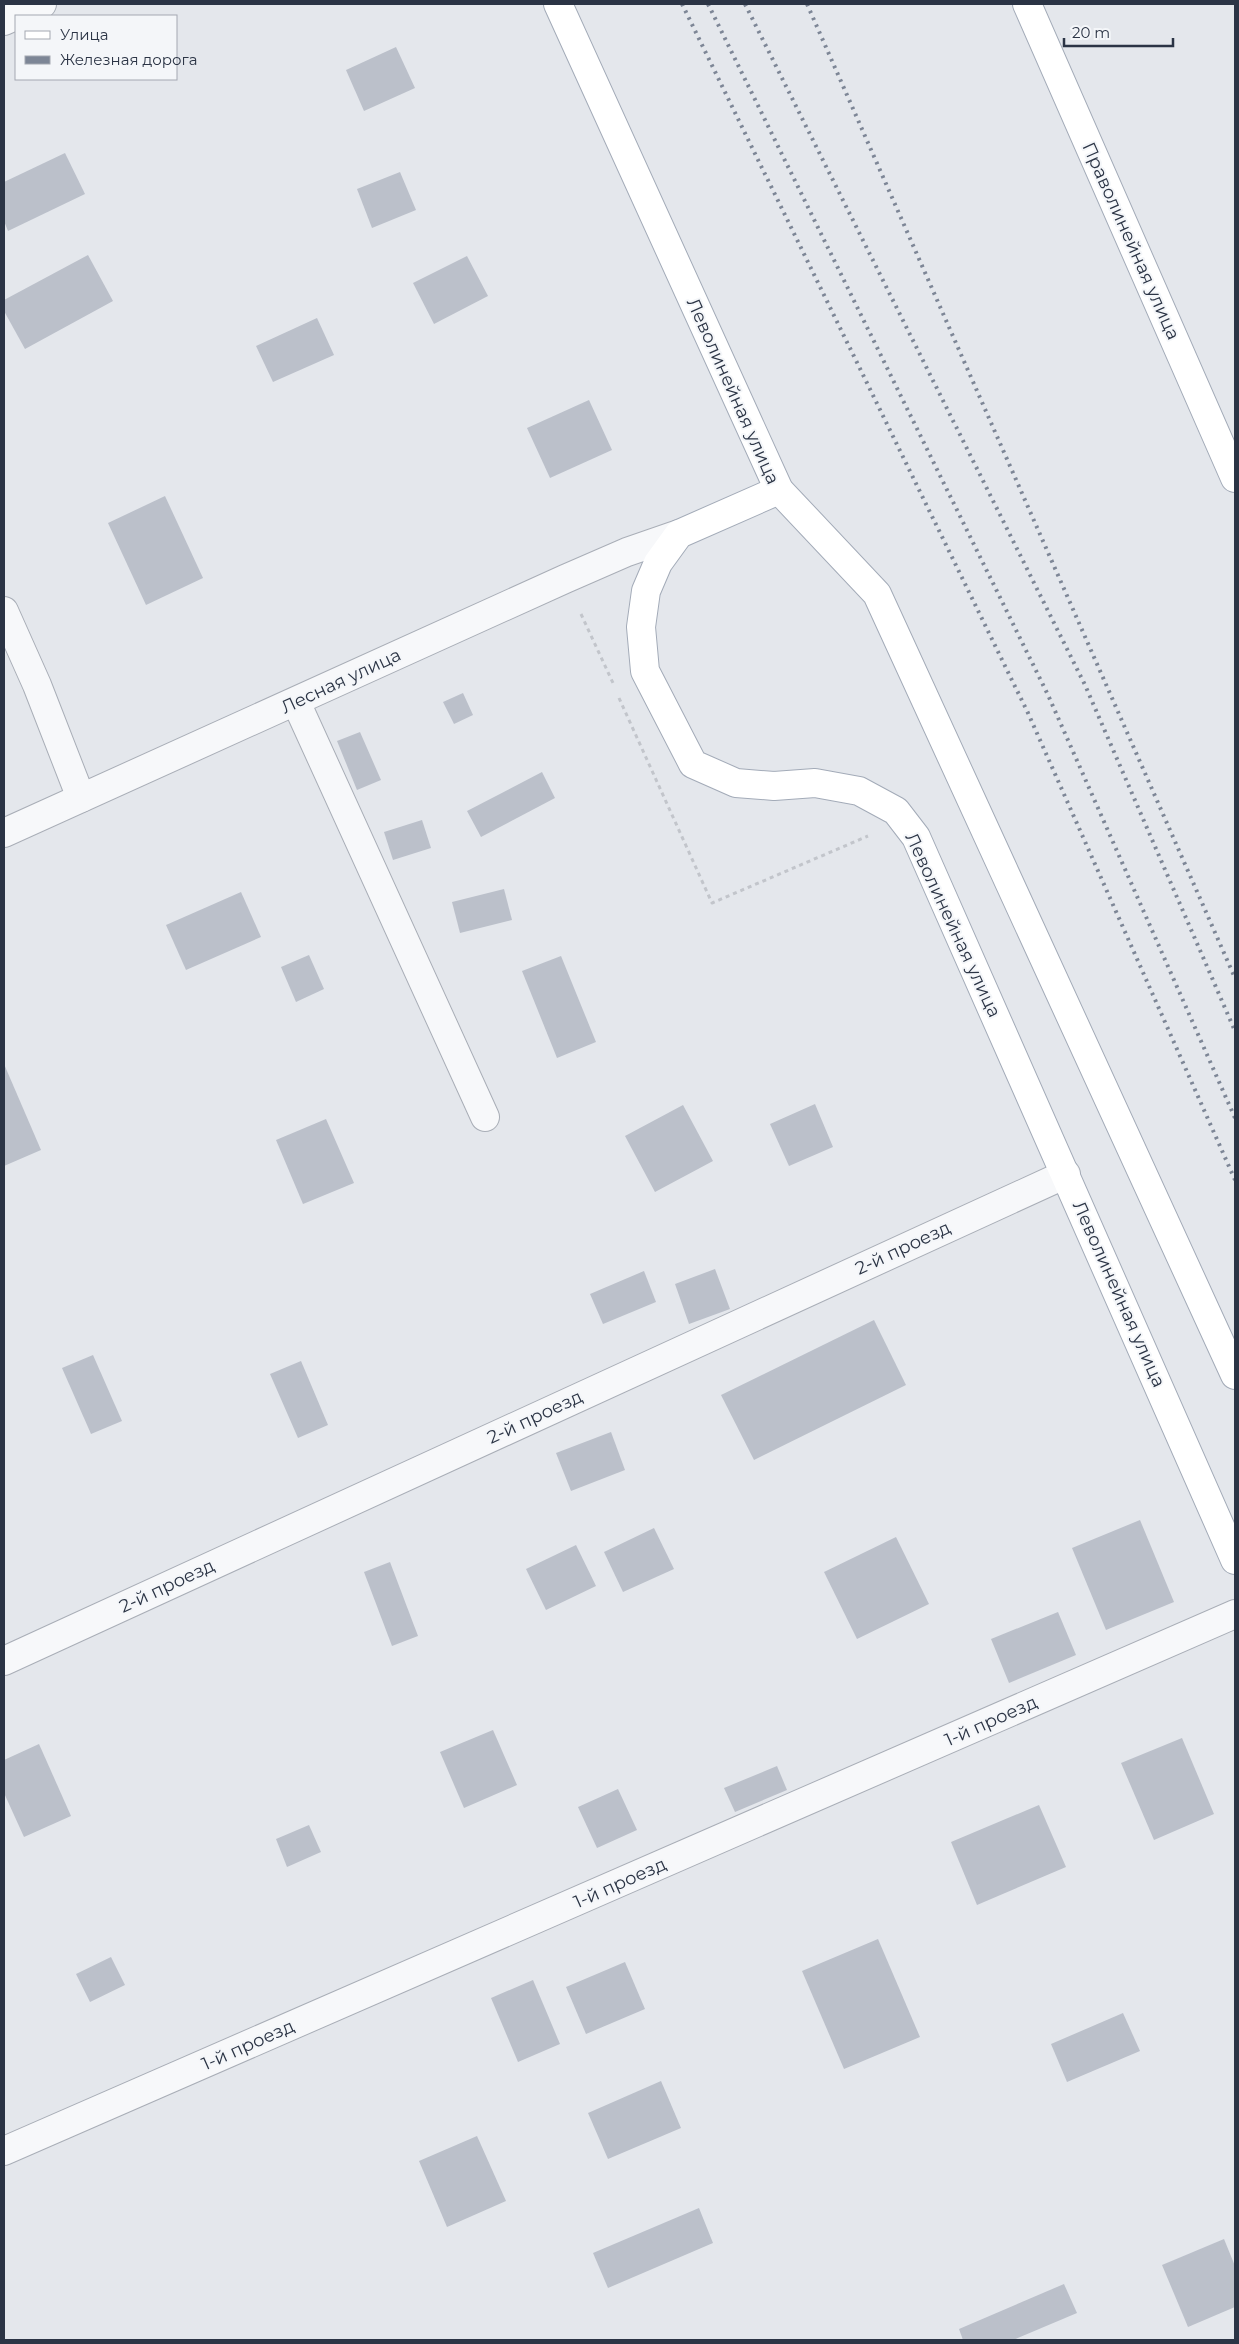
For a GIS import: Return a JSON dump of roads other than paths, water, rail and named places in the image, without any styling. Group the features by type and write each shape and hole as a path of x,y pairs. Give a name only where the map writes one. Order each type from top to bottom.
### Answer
{"main road":[{"name":"Леволинейная улица","path":"558,4 779,490 679,534 658,563 646,591 641,627 645,671 693,764 736,784 774,786 815,783 859,791 896,811 916,837 1235,1560"},
{"name":"Праволинейная улица","path":"1027,4 1235,478"},
{"path":"779,490 878,594 1235,1375"}],"street":[{"path":"16,15 42,4"},
{"name":"Лесная улица","path":"4,833 565,579 627,552 679,534"},
{"path":"4,611 37,685 82,798"},
{"path":"296,702 485,1117"},
{"name":"2-й проезд","path":"4,1661 1066,1174"},
{"name":"1-й проезд","path":"4,2151 1235,1614"}],"railway":[{"path":"682,4 1028,713 1235,1180"},
{"path":"708,4 1048,695 1235,1118"},
{"path":"745,4 1085,685 1235,1031"},
{"path":"807,4 1235,978"}]}
